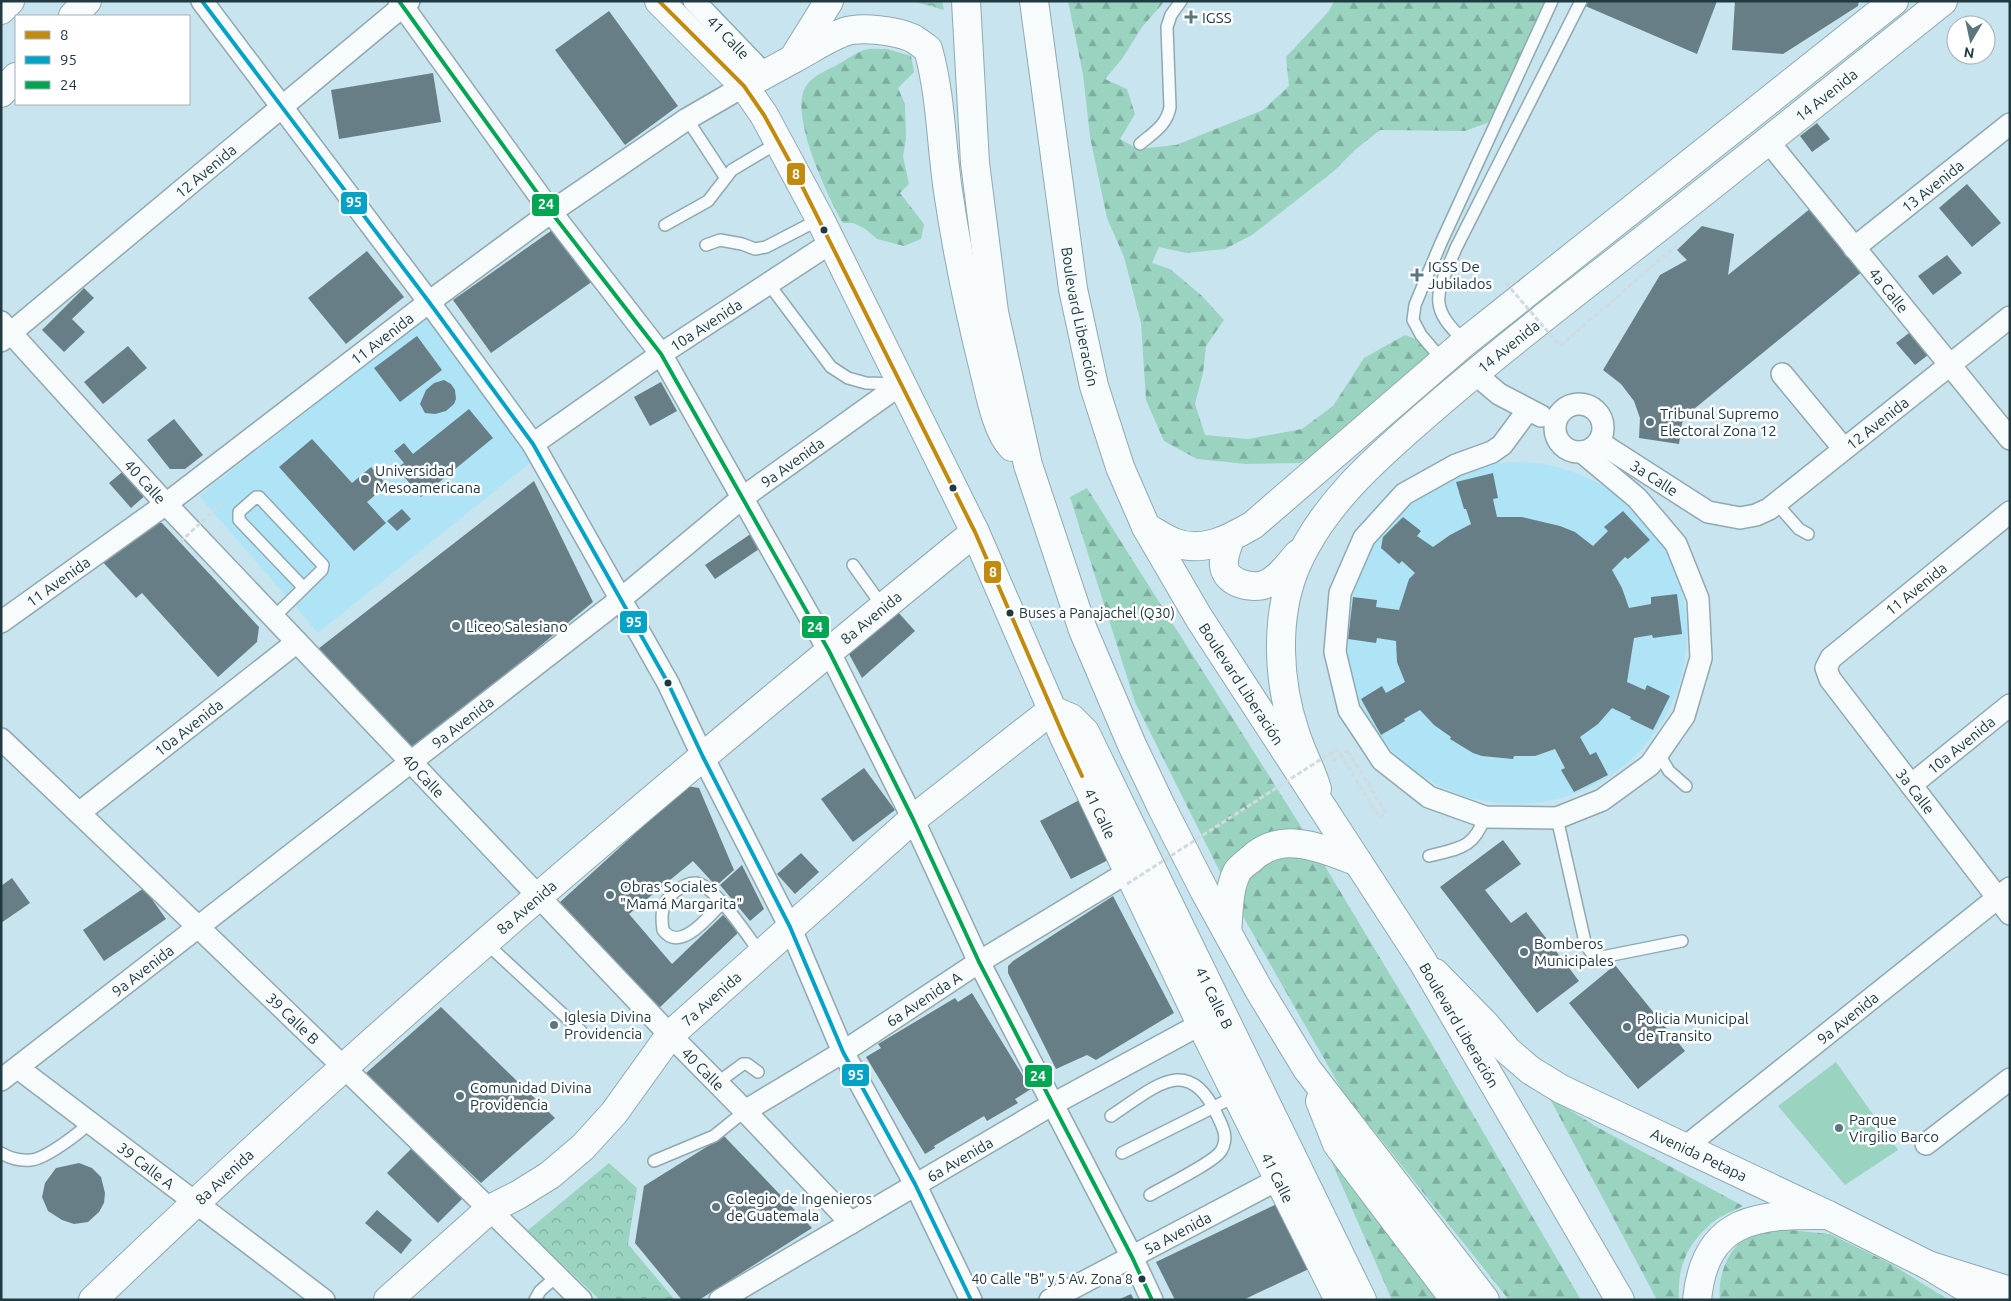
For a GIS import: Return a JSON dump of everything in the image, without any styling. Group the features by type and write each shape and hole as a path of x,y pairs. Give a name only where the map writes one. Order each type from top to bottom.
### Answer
{"main road":[{"path":"1,10 10,1"},
{"path":"74,15 86,1"},
{"name":"41 Calle","path":"659,1 754,80 764,115 826,231 975,532 1127,878 1201,1024 1225,1101 1277,1180 1338,1300"},
{"path":"793,59 829,1"},
{"path":"966,1 975,164 994,312 1028,464 1083,630 1132,745 1158,799 1259,990 1307,1069 1485,1300"},
{"name":"Boulevard Liberación","path":"1034,1 1073,289 1094,386 1120,467 1146,527 1199,618 1423,962 1620,1300"},
{"name":"14 Avenida","path":"1146,527 1174,542 1190,546 1216,544 1230,539 1253,525 1465,342 1894,1"},
{"name":"14 Avenida","path":"1321,805 1312,774 1294,732 1280,662 1284,614 1294,572 1308,542 1328,512 1363,472 1474,373 1943,1"},
{"name":"11 Avenida","path":"754,80 846,31 893,32 913,38 928,49 934,69 949,200 976,341 991,400 1006,441 1028,464"},
{"path":"1,93 15,78"},
{"name":"8a Avenida","path":"93,1300 195,1202 486,943 703,756 975,532"},
{"path":"1230,539 1224,555 1224,568 1228,576 1238,583 1252,586 1265,584 1279,575 1308,542"},
{"name":"7a Avenida","path":"388,1300 490,1210 550,1175 583,1147 614,1113 670,1035 913,819 1052,710"},
{"name":"41 Calle B","path":"1052,710 1071,718 1085,732 1362,1300"},
{"path":"1227,932 1230,896 1238,871 1256,854 1278,844 1309,844 1358,862"},
{"name":"Avenida Petapa","path":"1423,962 1485,1024 1507,1050 1530,1070 1561,1089 1828,1215 1928,1265 2010,1291"},
{"path":"1307,1069 1337,1144 1456,1300"},
{"path":"1697,1300 1698,1286 1706,1258 1719,1240 1731,1230 1761,1218 1828,1215"},
{"path":"1928,1265 1986,1300"}],"street":[{"path":"202,1 429,302 533,444 622,598 668,683 790,927 843,1052 915,1184 970,1300"},
{"name":"41 Calle","path":"694,1 754,80"},
{"path":"404,3 551,212 661,354 829,651 913,819 979,962 1132,1257 1152,1300"},
{"name":"12 Avenida","path":"5,332 282,107 404,3"},
{"name":"11 Avenida","path":"1,622 166,504 429,302 551,212 688,118 754,80"},
{"name":"13 Avenida","path":"1854,248 2010,124"},
{"name":"4a Calle","path":"1768,141 2010,439"},
{"name":"10a Avenida","path":"533,444 661,354 768,283 826,231"},
{"name":"12 Avenida","path":"1740,518 1756,515 1776,503 2010,317"},
{"name":"40 Calle","path":"5,332 670,1035 851,1223"},
{"path":"1474,373 1499,394 1555,423"},
{"path":"1782,374 1844,449"},
{"name":"9a Avenida","path":"9,1074 622,598 742,498 901,384"},
{"path":"1578,404 1586,405 1599,414 1604,429 1590,447 1574,452 1561,444 1555,430 1555,423 1563,410 1578,404"},
{"path":"1528,410 1502,445 1492,452 1456,465 1404,494 1364,538 1340,593 1335,652 1350,710 1382,760 1429,797 1485,817 1557,818 1602,800 1650,764 1684,716 1700,658 1698,599 1676,544 1590,447"},
{"name":"3a Calle","path":"1590,447 1649,475 1708,512 1740,518"},
{"path":"1637,498 1649,475"},
{"name":"11 Avenida","path":"1826,668 1831,658 2010,512"},
{"name":"10a Avenida","path":"79,813 297,642"},
{"name":"3a Calle","path":"1826,668 1830,679 1911,785 2006,900"},
{"name":"10a Avenida","path":"1911,785 2010,705"},
{"name":"39 Calle B","path":"1,739 344,1068 580,1300"},
{"name":"6a Avenida A","path":"745,1111 843,1052 979,962 1127,878"},
{"name":"9a Avenida","path":"1684,1148 2006,900"},
{"name":"6a Avenida","path":"720,1300 1053,1104 1201,1024"},
{"name":"39 Calle A","path":"9,1074 90,1122 324,1300"},
{"path":"1926,1144 2010,1080"},
{"name":"5a Avenida","path":"1050,1300 1277,1180"}],"lane":[{"path":"1140,144 1165,123 1169,116 1167,27 1171,15 1181,1"},
{"path":"1443,361 1421,335 1413,320 1415,305 1440,245 1552,1"},
{"path":"1465,342 1440,313 1437,300 1440,287 1456,248 1581,1"},
{"path":"688,118 725,177"},
{"path":"665,225 708,201 732,170 779,142"},
{"path":"706,245 720,240 742,244 755,249 826,231"},
{"path":"768,283 831,367 848,378 866,383 901,384"},
{"path":"274,617 322,570 323,565 259,497 256,497 239,512 239,520 303,588"},
{"path":"1776,503 1799,529 1808,534"},
{"path":"853,566 883,606"},
{"path":"1658,753 1669,771 1686,786"},
{"path":"1429,856 1452,850 1473,841 1479,833 1485,817"},
{"path":"1557,818 1585,942 1590,952 1596,957 1602,958 1682,941"},
{"path":"722,903 692,933 684,937 671,936 663,930 662,909 667,899 679,888 694,882 702,884 722,903 760,954"},
{"path":"486,943 581,1031"},
{"path":"717,1083 743,1064 747,1064 758,1072"},
{"path":"1112,1116 1161,1084 1176,1080 1188,1080 1225,1101"},
{"path":"1122,1153 1225,1101"},
{"path":"1150,1195 1203,1165 1220,1152 1225,1143 1226,1133 1225,1101"},
{"path":"654,1160 714,1136 745,1111"},
{"path":"1,1153 20,1160 34,1160 78,1134 90,1122"},
{"path":"535,1300 540,1290 557,1276"}],"path":[{"path":"1506,283 1560,346"},
{"path":"180,542 224,502"},
{"path":"1312,774 1367,737"},
{"path":"1127,878 1337,749 1380,818 1386,813 1348,751"}],"shaded area":[{"name":"Universidad Mesoamericana","path":"426,317 531,462 318,633 199,496"},
{"path":"1516,462 1549,465 1581,475 1611,491 1637,512 1658,538 1674,568 1684,600 1687,633 1684,666 1674,698 1658,728 1637,754 1611,775 1581,791 1549,801 1516,804 1483,801 1451,791 1421,775 1395,754 1374,728 1358,698 1348,666 1345,633 1348,600 1358,568 1374,538 1395,512 1421,491 1451,475 1483,465"}],"green space":[{"path":"912,1 942,1 944,10"},
{"path":"1068,1 1165,1 1142,27 1122,59 1105,79 1127,89 1135,114 1120,139 1138,149 1176,145 1263,110 1289,86 1286,57 1329,11 1334,1 1549,1 1498,119 1465,131 1380,130 1356,149 1334,171 1252,235 1225,249 1186,253 1159,247 1152,263 1170,269 1201,295 1224,320 1206,346 1203,373 1195,404 1205,435 1248,439 1302,429 1333,406 1364,358 1405,335 1424,342 1430,361 1348,434 1300,463 1246,464 1197,459 1164,441 1146,400 1141,323 1124,257 1107,218 1090,137 1083,74"},
{"path":"887,49 911,56 914,72 898,88 905,104 906,139 903,156 909,184 900,193 924,224 921,239 904,246 877,239 864,228 853,223 843,223 828,194 812,155 802,115 802,99 806,86 813,79 861,51"},
{"path":"1087,488 1302,828 1433,1046 1581,1300 1509,1300 1343,1092 1236,904 1135,702 1070,497"},
{"name":"Parque Virgilio Barco","path":"1836,1062 1898,1150 1845,1185 1778,1106"},
{"path":"1549,1097 1597,1127 1743,1206 1713,1222 1690,1247 1682,1266 1679,1300 1657,1300"},
{"path":"1322,1140 1445,1300 1392,1300"},
{"path":"609,1163 637,1188 628,1244 675,1300 600,1300 527,1231"},
{"path":"1779,1229 1830,1234 1891,1264 1949,1300 1720,1300 1722,1273 1735,1247 1756,1232"}],"building":[{"path":"1585,1 1717,1 1697,54 1583,5"},
{"path":"1735,1 1859,1 1858,6 1783,54 1732,50"},
{"path":"609,11 678,106 625,145 555,50"},
{"path":"433,73 441,122 339,139 331,90"},
{"path":"1817,123 1830,139 1812,152 1800,136"},
{"path":"1967,184 2001,223 1972,247 1939,208"},
{"path":"1811,208 1863,271 1694,409 1682,423 1679,444 1639,438 1640,418 1634,401 1621,384 1603,370 1660,275 1687,260 1677,250 1702,226 1734,234 1728,275"},
{"path":"555,228 593,281 491,353 453,300"},
{"path":"367,251 404,297 346,344 308,298"},
{"path":"1947,255 1962,273 1933,295 1918,276"},
{"path":"84,288 94,298 72,319 85,332 64,352 42,330"},
{"path":"1909,333 1928,355 1915,365 1896,343"},
{"path":"417,336 442,370 400,402 374,368"},
{"path":"128,346 147,368 103,404 84,382"},
{"path":"444,380 451,384 455,390 456,399 454,404 446,411 435,414 425,413 420,404 426,390 434,383"},
{"path":"661,382 677,411 650,426 634,397"},
{"path":"469,409 493,438 421,497 397,468 404,463 394,451 404,443 413,454"},
{"path":"174,419 203,455 185,469 170,469 147,440"},
{"path":"312,439 352,483 371,467 387,485 367,502 386,523 354,551 279,467"},
{"path":"127,468 148,493 131,508 109,483"},
{"path":"1493,473 1498,498 1493,499 1497,517 1522,517 1560,526 1575,532 1593,546 1608,531 1604,527 1623,511 1650,540 1628,559 1625,557 1612,570 1622,588 1629,608 1651,604 1651,597 1677,594 1682,634 1653,638 1652,635 1634,638 1627,682 1645,690 1647,685 1670,696 1653,730 1612,708 1598,724 1580,737 1590,755 1596,752 1608,775 1574,792 1561,770 1565,768 1555,749 1535,756 1514,756 1513,759 1482,756 1473,753 1450,739 1451,737 1434,725 1420,710 1381,735 1361,699 1382,686 1386,693 1405,682 1397,662 1396,641 1377,638 1376,643 1348,639 1353,597 1377,600 1376,607 1399,610 1409,579 1415,573 1402,561 1399,564 1381,548 1383,537 1403,517 1421,531 1417,536 1433,547 1471,524 1466,509 1464,509 1456,482"},
{"name":"Liceo Salesiano","path":"534,481 593,602 413,752 318,649"},
{"path":"402,509 411,519 397,531 387,521"},
{"path":"150,521 162,523 259,627 257,642 218,677 142,593 136,598 101,560"},
{"path":"752,533 762,547 715,579 705,565"},
{"path":"897,611 915,631 862,678 849,654"},
{"path":"864,768 895,810 853,842 821,799"},
{"name":"Obras Sociales \"Mamá Margarita\"","path":"687,786 699,788 734,870 716,886 693,861 629,914 672,964 723,915 739,932 657,1010 558,904"},
{"path":"1085,797 1116,856 1071,879 1040,821"},
{"name":"Bomberos Municipales","path":"1503,840 1521,864 1485,890 1511,923 1526,912 1579,981 1537,1013 1440,887"},
{"path":"801,853 819,872 795,894 777,874"},
{"path":"742,865 764,909 750,921 720,885"},
{"path":"12,878 30,903 1,923 1,886"},
{"path":"144,888 166,919 104,961 83,930"},
{"path":"1113,896 1174,1013 1096,1060 1087,1055 1056,1069 1008,973 1008,966"},
{"name":"Policia Municipal de Transito","path":"1615,965 1685,1051 1638,1089 1569,1003"},
{"path":"972,993 1031,1089 1015,1099 1018,1103 987,1121 984,1116 934,1146 935,1148 925,1154 866,1057 881,1048 878,1044 955,998 958,1002"},
{"name":"Comunidad Divina Providencia","path":"441,1007 555,1118 481,1183 365,1074"},
{"name":"Colegio de Ingenieros de Guatemala","path":"724,1136 812,1228 699,1300 682,1300 635,1243 644,1186"},
{"path":"412,1148 463,1198 438,1223 387,1173"},
{"path":"79,1163 92,1168 101,1177 105,1193 104,1203 99,1212 88,1222 74,1224 62,1220 48,1211 42,1197 45,1183 56,1168"},
{"path":"1279,1203 1311,1268 1243,1300 1175,1300 1156,1262"},
{"path":"377,1210 412,1240 401,1254 365,1223"},
{"path":"1131,1294 1134,1300 1118,1300"}],"transit line":[{"name":"95","path":"202,1 429,302 533,444 668,683 703,757 790,927 843,1052 915,1184 971,1300"},
{"name":"24","path":"399,1 551,212 661,354 829,651 913,819 979,962 1132,1257 1152,1300"},
{"name":"8","path":"659,1 744,86 764,115 791,164 975,532 1082,776"}],"place":[{"name":"IGSS","path":"1191,17"},
{"name":"IGSS De Jubilados","path":"1417,275"},
{"name":"Tribunal Supremo Electoral Zona 12","path":"1650,422"},
{"name":"Universidad Mesoamericana","path":"365,479"},
{"name":"Buses a Panajachel (Q30)","path":"1010,613"},
{"name":"Liceo Salesiano","path":"456,626"},
{"name":"Obras Sociales \"Mamá Margarita\"","path":"610,895"},
{"name":"Bomberos Municipales","path":"1524,952"},
{"name":"Iglesia Divina Providencia","path":"554,1025"},
{"name":"Policia Municipal de Transito","path":"1627,1027"},
{"name":"Comunidad Divina Providencia","path":"460,1096"},
{"name":"Parque Virgilio Barco","path":"1839,1128"},
{"name":"Colegio de Ingenieros de Guatemala","path":"716,1207"},
{"name":"40 Calle \"B\" y 5 Av. Zona 8","path":"1142,1279"}]}
